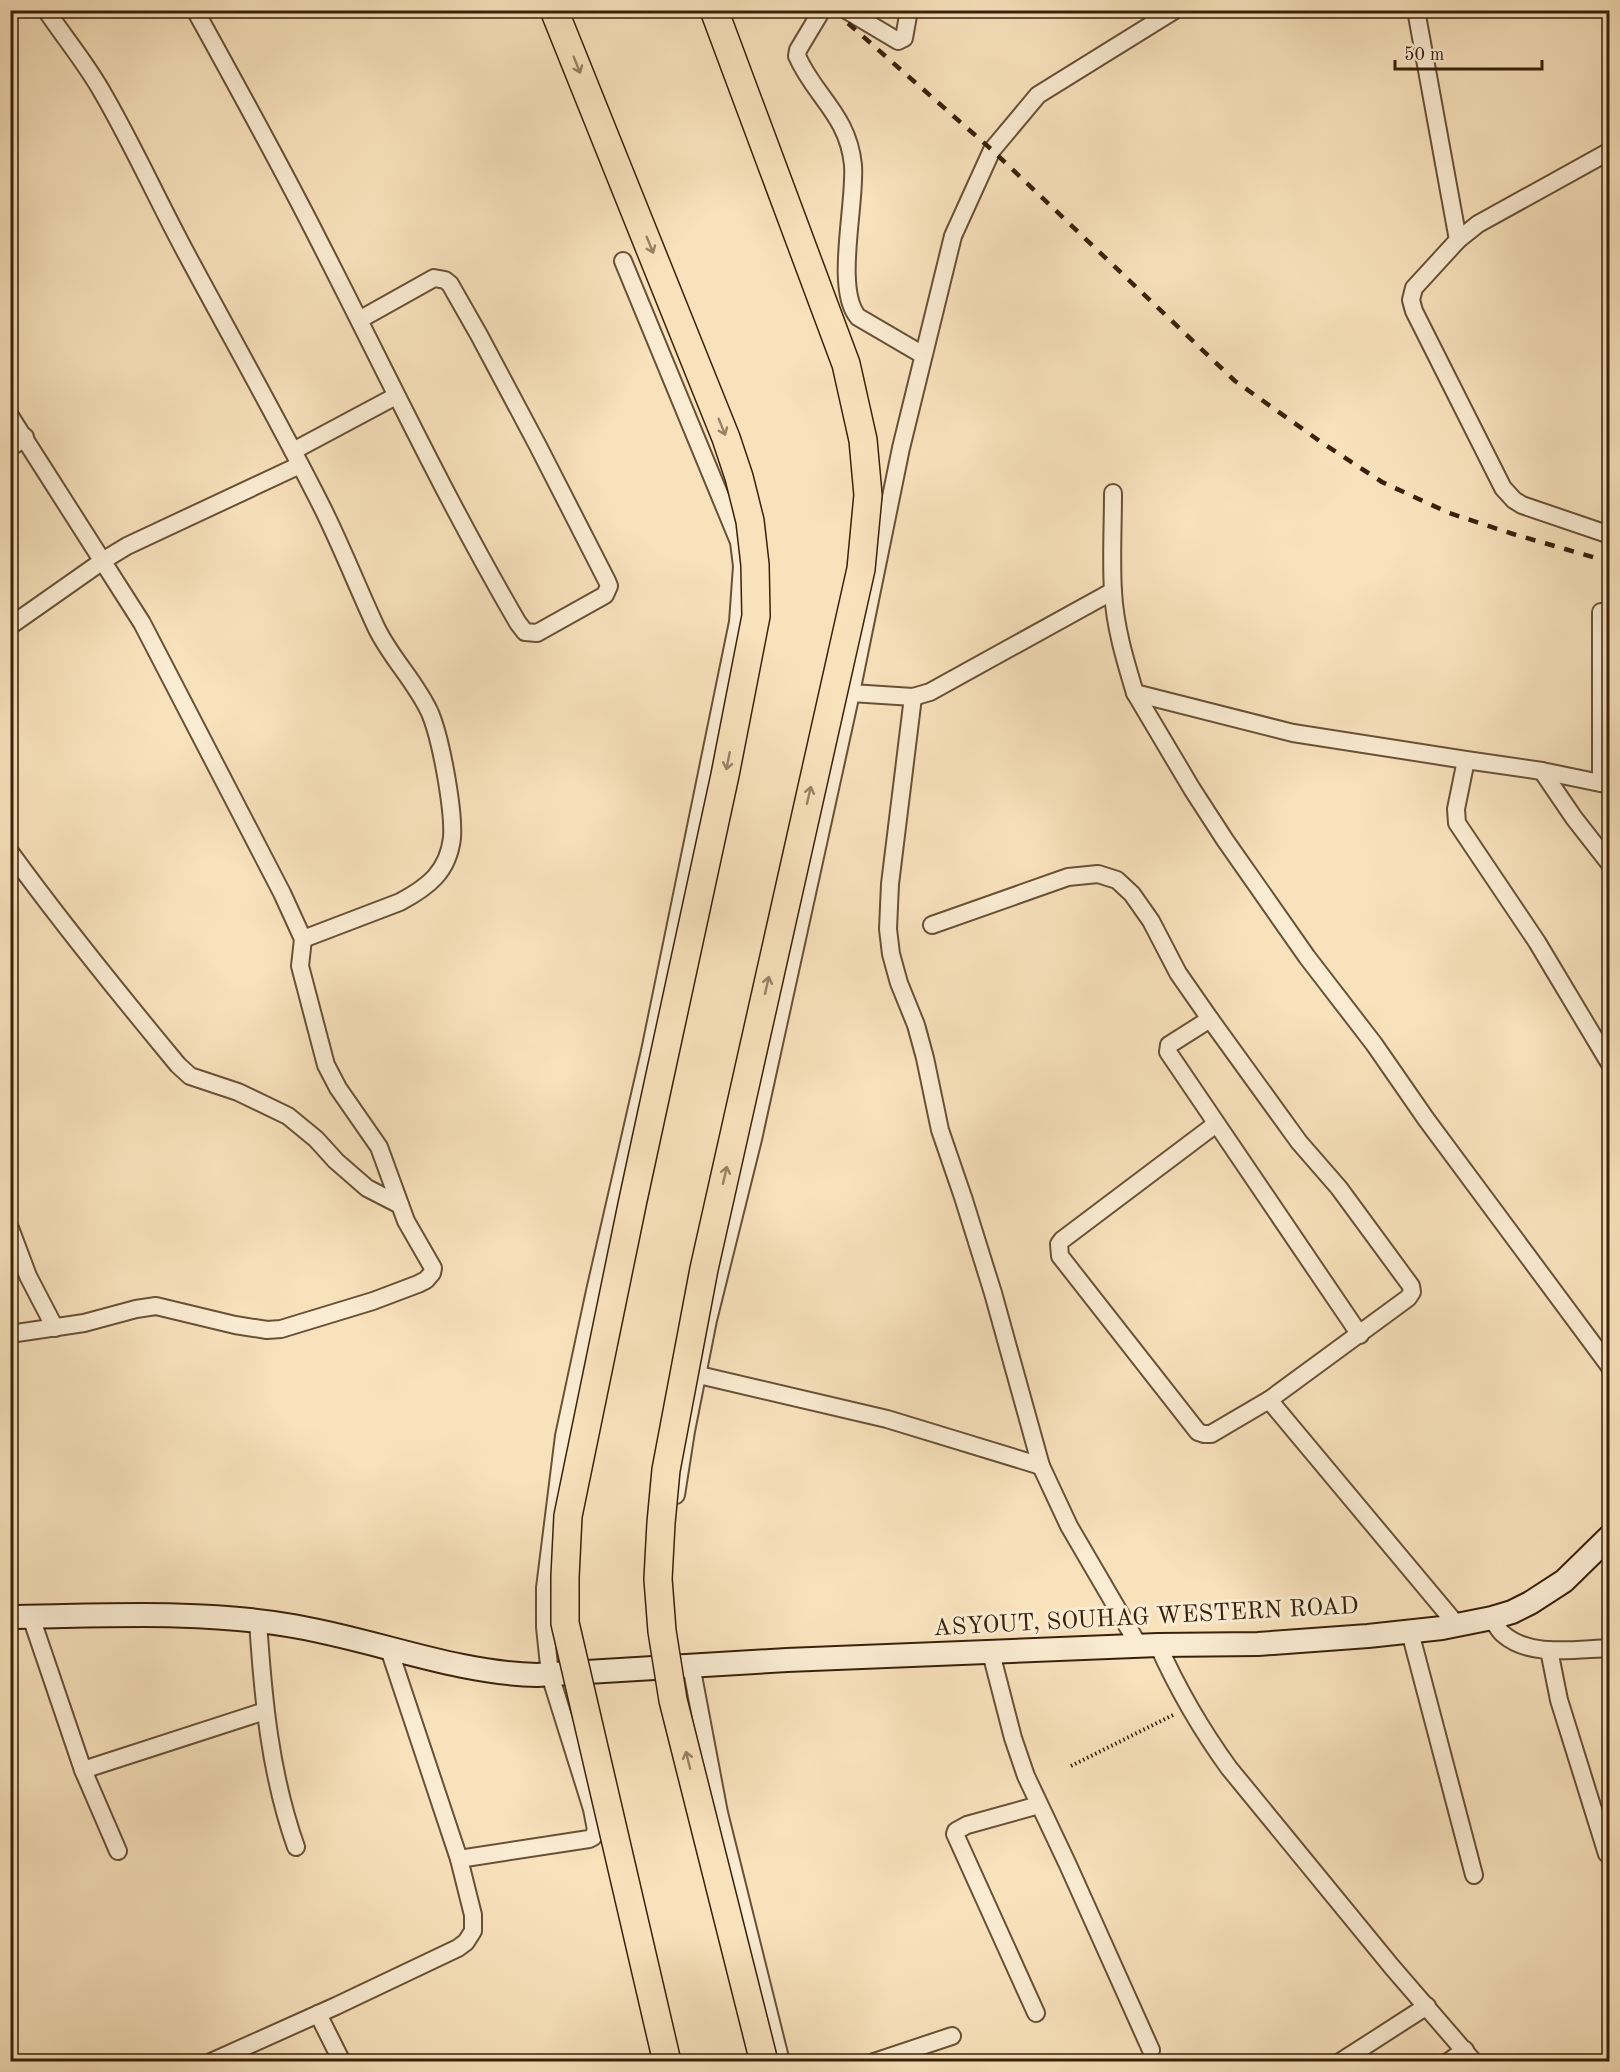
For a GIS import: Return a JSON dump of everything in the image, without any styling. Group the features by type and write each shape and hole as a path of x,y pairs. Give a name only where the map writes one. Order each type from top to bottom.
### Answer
{"highway":[{"path":"554,10 726,438 740,477 750,521 755,565 756,616 728,764 567,1516 565,1623 667,2061"},
{"path":"714,10 846,364 863,440 868,495 861,569 704,1269 666,1470 661,1523 658,1579 662,1631 673,1700 764,2061"}],"main road":[{"name":"ASYOUT, SOUHAG WESTERN ROAD","path":"21,1617 166,1615 258,1621 313,1629 389,1649 513,1673 550,1675 583,1671 787,1660 1148,1645 1258,1644 1410,1632 1457,1625 1512,1612 1551,1591 1564,1581 1610,1536"}],"street":[{"path":"46,10 104,95 297,458 349,562 380,636 429,711 446,779 452,830 449,855 443,870 400,902 303,939"},
{"path":"195,10 285,175 463,526 518,624 525,632 537,633 605,595 609,586 608,581 480,335 450,284 446,280 434,278 359,320"},
{"path":"822,10 798,50 797,56 843,126 853,163 854,190 847,268 849,300 858,317 923,355"},
{"path":"846,10 898,41 904,38 909,10"},
{"path":"781,2061 684,1666 671,1573 671,1547 686,1431 699,1375 708,1320 755,1129 851,693 900,448 952,236 992,150 1038,95 1175,10"},
{"path":"1416,10 1458,240"},
{"path":"1610,151 1478,224 1458,240 1414,288 1411,300 1414,311 1503,488 1522,505 1610,535"},
{"path":"459,1859 589,1839 596,1830 592,1809 550,1675 545,1627 545,1588 564,1436 655,1028 738,622 742,576 741,553 736,532 623,261"},
{"path":"10,626 127,546 297,458 396,396"},
{"path":"10,416 104,560 142,623 282,893 303,939 300,966 326,1065 338,1088 379,1147 416,1241 433,1268 426,1280 418,1284 373,1301 281,1329 267,1330 235,1325 156,1306 84,1323 10,1334"},
{"path":"10,448 25,437"},
{"path":"1113,494 1113,591 1118,629 1135,693 1225,840 1300,948 1374,1044 1426,1119 1610,1367"},
{"path":"851,693 913,697 930,692 1113,591"},
{"path":"1135,693 1283,730 1542,771 1605,784 1601,612"},
{"path":"913,697 890,884 888,929 891,954 926,1058 940,1130 993,1293 1041,1466 1069,1526 1204,1735 1386,1960 1470,2056 1448,2061"},
{"path":"1466,760 1456,809 1457,823 1537,942 1610,1064"},
{"path":"1542,771 1610,864"},
{"path":"10,852 103,974 178,1065 190,1076 238,1092 288,1116 316,1139 336,1161 367,1188 400,1205"},
{"path":"932,925 1068,878 1098,874 1117,880 1132,894 1151,921 1178,973 1299,1142 1339,1188 1412,1286 1412,1292 1408,1298 1360,1335 1269,1400 1211,1434 1198,1432 1060,1256 1058,1250 1062,1240 1216,1124"},
{"path":"1210,1019 1169,1045 1170,1057 1360,1335"},
{"path":"10,1228 28,1276 55,1328"},
{"path":"699,1375 887,1419 1041,1466"},
{"path":"1269,1400 1457,1625"},
{"path":"21,1617 118,1851"},
{"path":"1492,1618 1500,1633 1530,1648 1549,1650 1610,1648"},
{"path":"258,1621 265,1711 273,1766 285,1817 296,1847"},
{"path":"1410,1632 1474,1875"},
{"path":"211,2061 410,1971 466,1942 473,1931 474,1925 459,1859 389,1649"},
{"path":"1549,1650 1559,1700 1607,1854"},
{"path":"991,1653 1019,1758 1151,2050"},
{"path":"83,1770 265,1711"},
{"path":"1036,2013 955,1834 967,1825 1039,1805"},
{"path":"1340,2061 1427,2006"},
{"path":"318,2014 342,2061"},
{"path":"874,2061 952,2036"}],"path":[{"path":"1071,1766 1188,1708"}],"railway":[{"path":"833,10 992,150 1235,381 1382,482 1449,513 1610,562"}]}
